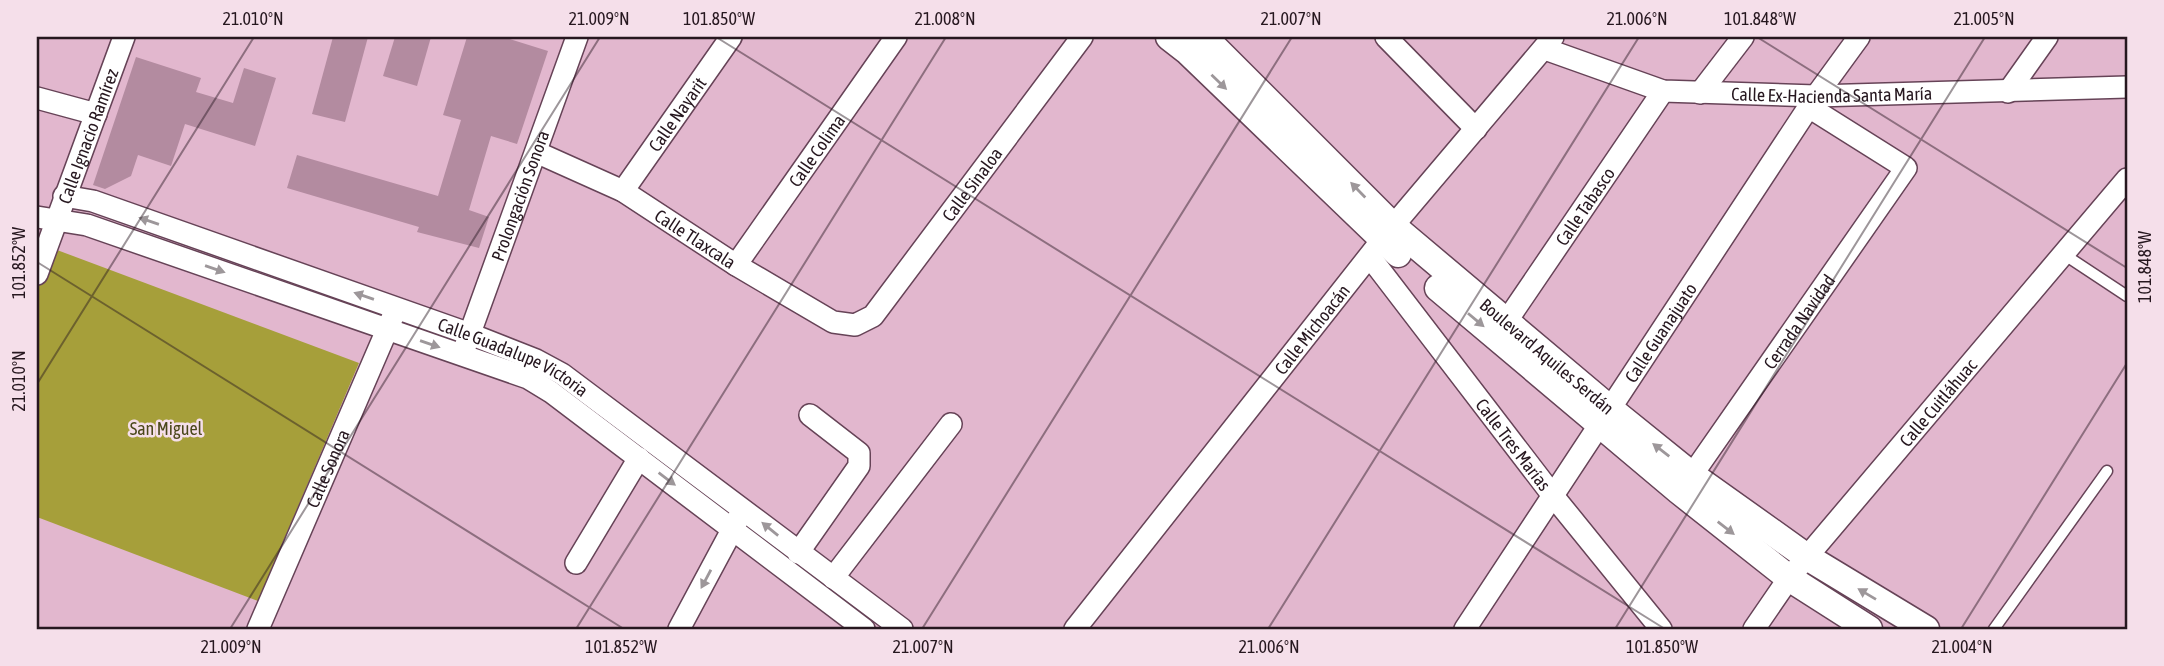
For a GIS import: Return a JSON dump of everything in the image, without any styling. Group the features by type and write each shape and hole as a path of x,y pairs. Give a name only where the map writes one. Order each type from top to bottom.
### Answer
{"street":[{"name":"Calle Ignacio Ramírez","path":"37,274 47,218 64,197 124,37"},
{"name":"Prolongación Sonora","path":"462,355 577,37"},
{"name":"Calle Nayarit","path":"623,191 731,37"},
{"name":"Calle Colima","path":"736,265 896,37"},
{"name":"Calle Sinaloa","path":"855,325 873,316 1082,37"},
{"name":"Boulevard Aquiles Serdán","path":"1168,37 1187,51 1382,241 1604,417 1789,578 1869,629"},
{"name":"Boulevard Aquiles Serdán","path":"1204,37 1382,241 1506,322 1604,417 1692,475 1807,557 1926,629"},
{"path":"1386,37 1476,129"},
{"path":"1700,93 1743,37"},
{"name":"Calle Guanajuato","path":"1465,629 1812,102 1859,37"},
{"path":"2008,92 2048,37"},
{"name":"Calle Michoacán","path":"1075,629 1382,241 1549,43"},
{"name":"Calle Ex-Hacienda Santa María","path":"1549,43 1663,91 1812,102 2127,87"},
{"name":"Calle Tabasco","path":"1506,322 1663,91"},
{"path":"37,97 96,114"},
{"name":"Cerrada Navidad","path":"1692,475 1906,168 1812,102"},
{"name":"Calle Tlaxcala","path":"536,152 623,191 736,265 833,323 855,325"},
{"name":"Calle Cuitláhuac","path":"1754,629 1789,578 2127,179"},
{"name":"Calle Guadalupe Victoria","path":"64,197 93,201 396,307 536,360 562,374 902,629"},
{"name":"Calle Guadalupe Victoria","path":"47,218 87,225 528,378 639,458 864,629"},
{"name":"Calle Tres Marías","path":"1382,241 1554,497 1661,629"},
{"name":"Calle Sonora","path":"258,629 396,307"},
{"path":"798,552 859,466 859,453 810,415"},
{"path":"834,578 951,424"},
{"path":"576,563 639,458"},
{"path":"679,629 744,508"}],"lane":[{"path":"2062,253 2127,296"},
{"path":"1994,629 2107,471"}],"green space":[{"name":"San Miguel","path":"49,247 359,363 258,601 37,517 37,283"}],"building":[{"path":"333,37 368,37 345,122 312,114"},
{"path":"395,37 431,37 417,86 383,76"},
{"path":"467,37 503,37 548,51 517,144 491,136 469,210 489,217 479,248 417,232 419,227 287,188 297,155 438,196 461,120 443,115"},
{"path":"136,57 201,78 196,92 233,103 244,68 276,78 255,146 185,124 171,166 138,155 131,176 105,189 93,185"}]}
